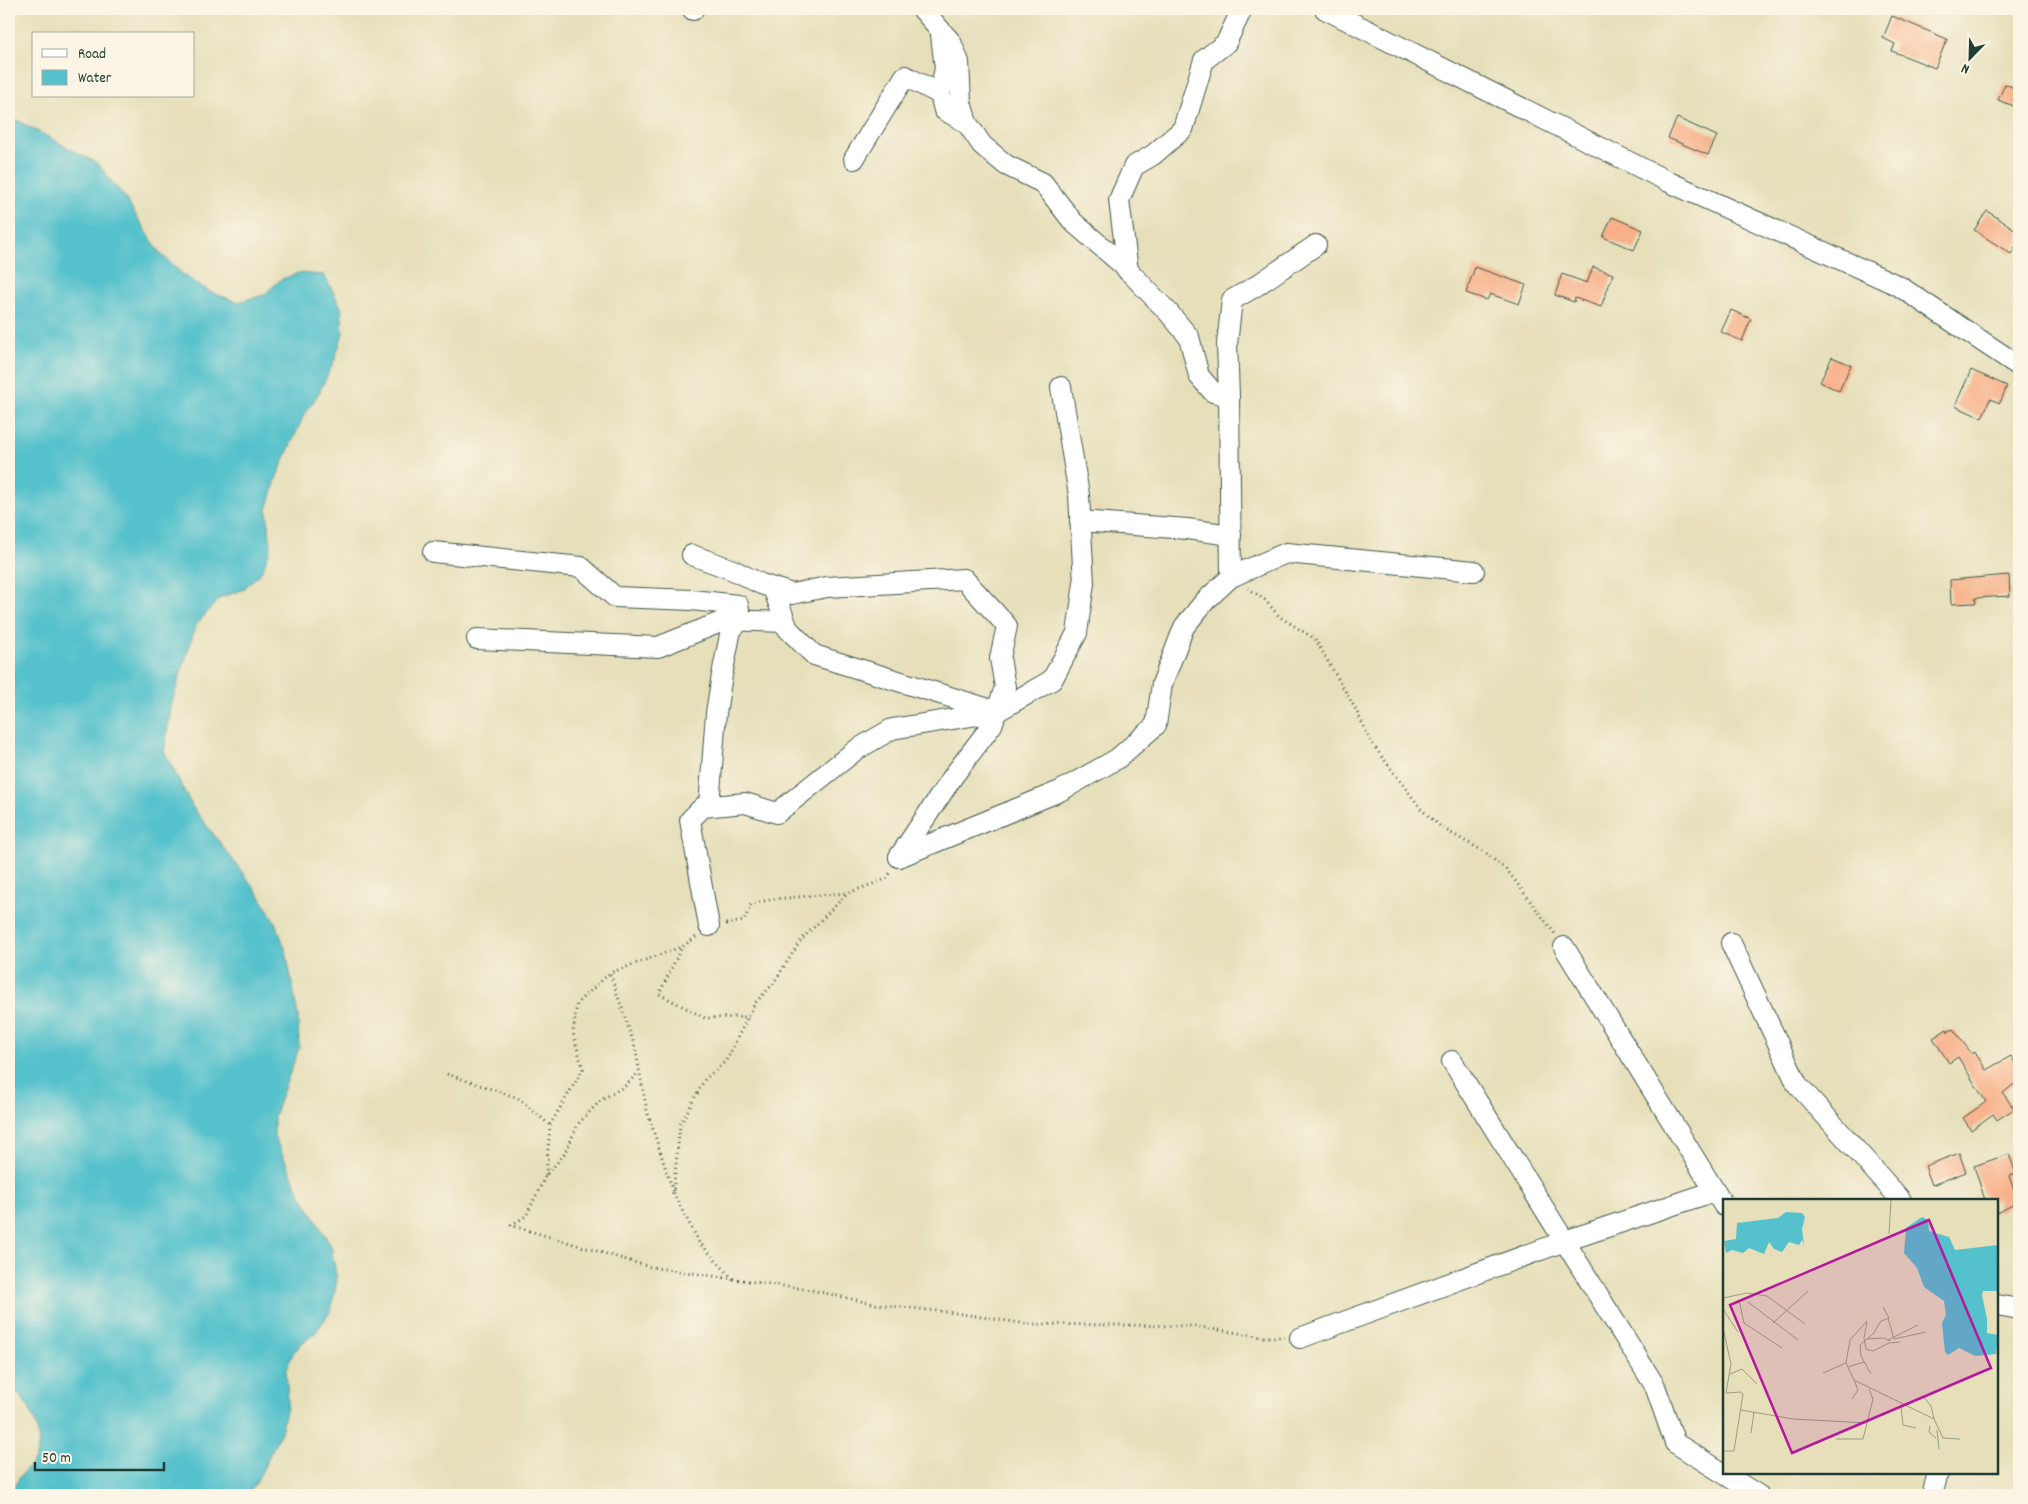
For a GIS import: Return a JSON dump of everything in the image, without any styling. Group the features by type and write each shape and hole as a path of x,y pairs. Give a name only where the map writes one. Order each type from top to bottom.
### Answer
{"street":[{"path":"922,9 951,42 959,62 961,102 967,123 982,145 1006,165 1043,183 1073,222 1128,271 1169,312 1189,338 1199,376 1214,392 1228,396"},
{"path":"1128,271 1119,200 1134,166 1153,156 1183,129 1204,60 1226,43 1242,9"},
{"path":"1325,9 1669,182 1899,286 2019,366"},
{"path":"940,28 945,68 940,94 944,110 967,123"},
{"path":"854,159 905,76 940,94"},
{"path":"1231,576 1227,344 1232,300 1316,245"},
{"path":"709,926 690,820 703,807 745,803 777,813 856,750 892,729 996,712 1052,680 1077,633 1084,583 1079,495 1061,387"},
{"path":"1080,521 1187,529 1231,536"},
{"path":"433,552 581,567 615,598 692,600 738,605 741,620"},
{"path":"899,857 1060,791 1117,758 1156,725 1162,684 1184,627 1205,601 1231,576 1286,552 1474,571"},
{"path":"692,555 792,594 827,587 964,579 1007,626 1000,658 1005,687 992,725 948,783 899,857"},
{"path":"773,588 788,629 814,655 996,712"},
{"path":"477,639 658,648 726,620 785,622"},
{"path":"709,806 716,713 722,674 731,630 741,620"},
{"path":"1732,943 1797,1084 1900,1199"},
{"path":"1300,1338 1565,1241 1720,1198 1564,946"},
{"path":"1452,1061 1655,1386 1675,1443 1723,1473"},
{"path":"1998,1304 2019,1309"},
{"path":"1724,1474 1758,1495"},
{"path":"1932,1495 1938,1474"}],"path":[{"path":"1231,576 1265,600 1280,617 1316,639 1351,700 1371,742 1422,810 1442,828 1483,851 1507,870 1564,946"},
{"path":"546,1175 550,1125 583,1069 573,1033 577,1003 610,973 682,947 709,926 744,921 750,904 773,898 848,893 886,880 899,857"},
{"path":"673,1193 680,1125 705,1079 726,1062 755,1003 773,984 801,940 848,893"},
{"path":"682,947 659,994 705,1018 749,1017"},
{"path":"610,973 635,1047 647,1110 673,1193 699,1242 734,1280"},
{"path":"639,1072 625,1086 601,1100 578,1124 564,1155 546,1175 526,1216 510,1225 650,1267 811,1290 874,1304 956,1313 1027,1324 1192,1326 1264,1337 1300,1338"},
{"path":"447,1074 518,1098 550,1125"}],"water":[{"path":"9,116 97,163 123,195 160,253 183,275 210,292 238,302 264,295 280,280 298,273 324,275 341,307 343,333 335,359 319,393 303,417 277,476 267,510 271,547 262,571 244,589 220,598 196,625 172,702 164,751 192,806 258,893 275,922 286,951 298,1015 299,1048 274,1116 274,1136 299,1191 331,1246 337,1280 331,1311 315,1333 293,1353 286,1370 288,1402 281,1432 256,1483 247,1495 12,1495 19,1479 35,1459 38,1439 37,1428 29,1408 23,1399 9,1386"}],"building":[{"path":"1892,16 1947,39 1935,68 1892,51 1895,44 1883,38"},
{"path":"2005,84 2019,90 2019,108 1998,100"},
{"path":"1677,118 1717,136 1708,155 1668,138"},
{"path":"1987,211 2019,232 2019,242 2011,254 1974,230"},
{"path":"1612,217 1643,230 1634,250 1603,237"},
{"path":"1475,267 1526,285 1519,304 1490,294 1487,300 1466,293"},
{"path":"1593,267 1613,274 1601,307 1575,298 1574,302 1555,295 1562,274 1587,283"},
{"path":"1731,310 1751,319 1742,341 1721,332"},
{"path":"1832,357 1851,365 1839,391 1820,382"},
{"path":"1971,370 2007,386 2000,403 1990,399 1982,418 1955,406"},
{"path":"2009,575 2010,596 1975,598 1976,603 1951,604 1950,580"},
{"path":"1947,1029 1948,1032 1953,1029 1972,1054 1975,1052 1986,1070 2011,1056 2019,1070 2019,1080 2003,1093 2014,1109 1997,1120 1993,1114 1971,1130 1963,1118 1986,1102 1958,1057 1949,1063 1933,1038"},
{"path":"1959,1153 1966,1172 1932,1185 1925,1166"},
{"path":"2009,1154 2016,1174 2009,1176 2018,1202 1998,1212 1998,1199 1985,1199 1974,1166"}]}
